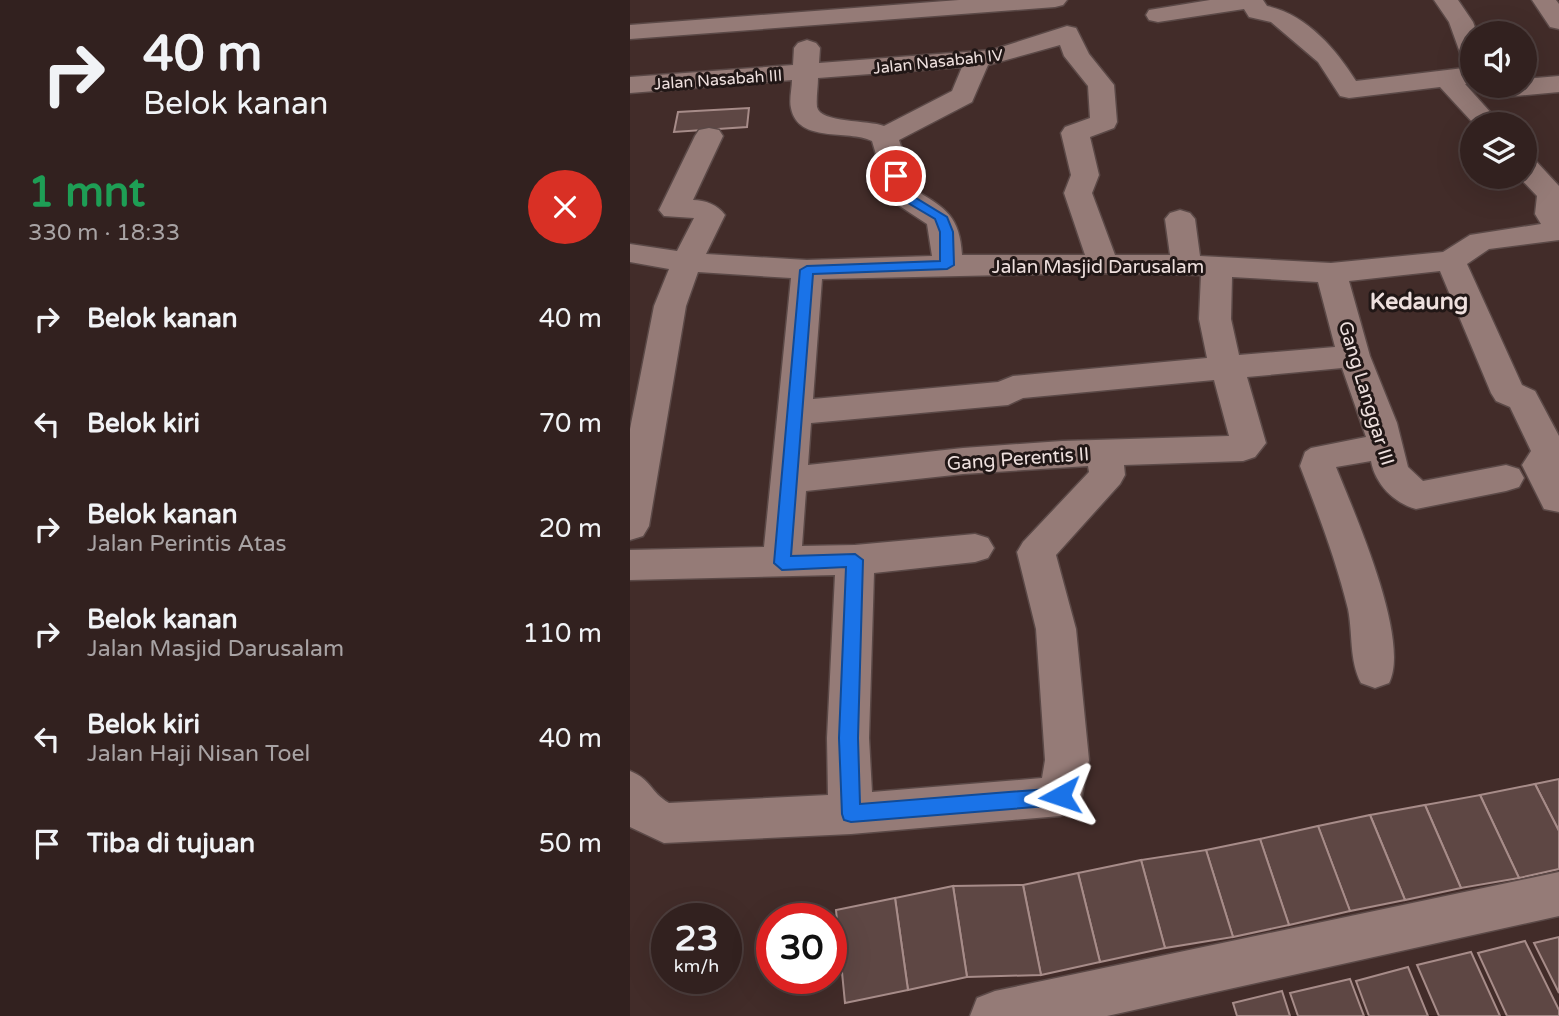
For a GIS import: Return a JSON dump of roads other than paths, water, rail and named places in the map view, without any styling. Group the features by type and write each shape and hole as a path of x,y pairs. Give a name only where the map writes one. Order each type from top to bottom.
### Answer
{"street":[{"path":"630,32 807,9 1055,0"},
{"path":"1067,0 1072,25 1067,33 1077,56 1101,85 1104,121 1075,133 1085,175 1078,193 1103,264"},
{"path":"1446,0 1460,21"},
{"path":"1544,0 1559,22"},
{"path":"1158,15 1251,1 1258,12 1279,16 1328,57 1349,90 1460,77"},
{"path":"807,9 804,108 810,119 822,125 871,130 884,138 902,195 940,217 946,232 947,265"},
{"name":"Jalan Nasabah IV","path":"806,73 1009,55 1067,33"},
{"path":"884,138 963,96 978,59"},
{"name":"Jalan Nasabah III","path":"630,85 806,73"},
{"path":"1537,86 1559,84"},
{"path":"630,526 670,306 688,259 710,215 698,209 674,210 709,136"},
{"path":"1537,179 1552,195 1550,214 1559,231"},
{"path":"1180,219 1213,267 1215,319 1227,369 1240,406 1247,446"},
{"name":"Jalan Masjid Darusalam","path":"630,253 807,270 947,265 1103,264 1331,273 1451,261 1481,241 1559,231"},
{"path":"1213,267 1234,238"},
{"path":"1451,261 1508,393 1523,399 1550,453 1550,457 1541,461 1540,465 1558,499"},
{"path":"782,563 807,270"},
{"name":"Gang Langgar III","path":"1331,273 1354,356 1380,422 1391,473 1416,496 1506,478"},
{"path":"795,413 1009,393 1013,387 1354,356"},
{"name":"Gang Perentis II","path":"789,480 963,461 1247,446"},
{"path":"1375,671 1368,612 1347,540 1318,461 1324,457 1384,446"},
{"path":"630,791 643,811 664,822 851,814 1060,796 1067,760 1056,629 1036,552 1107,475 1105,453"},
{"path":"630,565 855,560 975,548"},
{"path":"851,814 848,738 855,560"},
{"path":"995,1016 1073,1008 1559,894"}],"district":[{"name":"Kedaung","path":"1419,301"}]}
